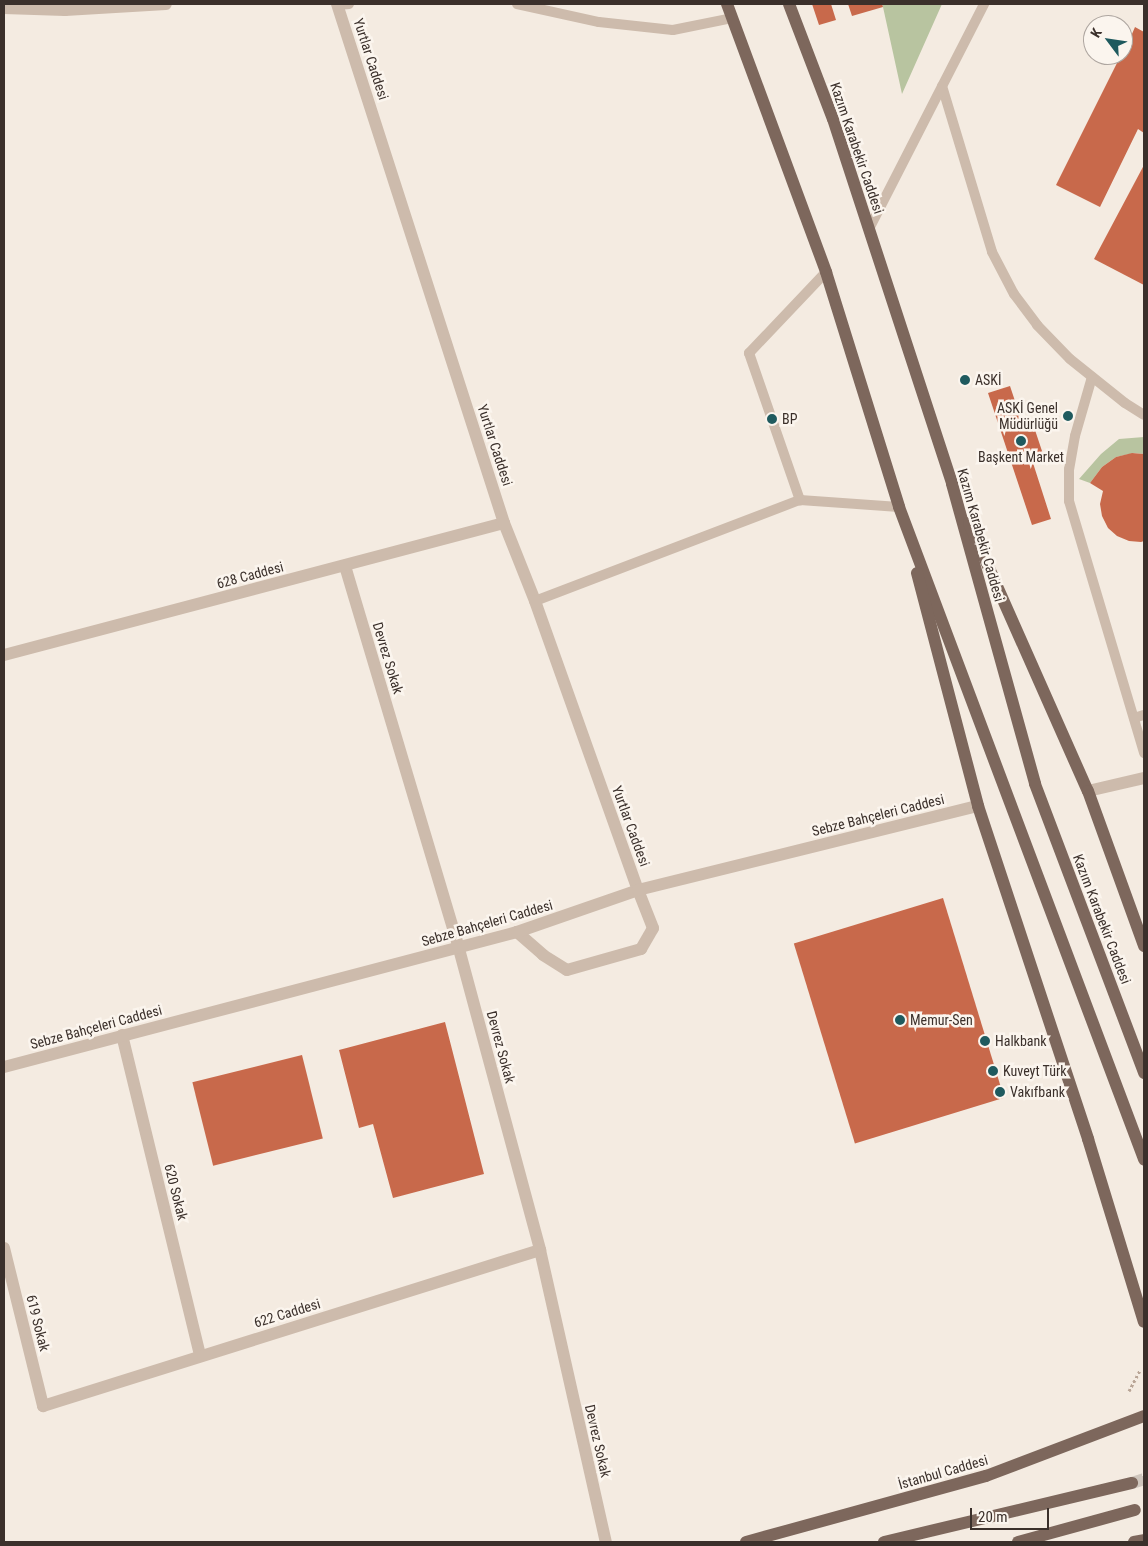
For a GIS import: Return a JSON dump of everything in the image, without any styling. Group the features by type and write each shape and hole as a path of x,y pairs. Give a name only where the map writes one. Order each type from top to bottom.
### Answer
{"main road":[{"path":"727,4 826,272 900,507 978,806 1088,1139 1144,1322"},
{"name":"Kazım Karabekir Caddesi","path":"789,4 833,119 952,484 1035,784 1144,1073"},
{"path":"952,484 1088,791 1144,946"},
{"path":"900,507 1144,1159"},
{"name":"İstanbul Caddesi","path":"746,1542 986,1476 1144,1416"},
{"path":"884,1542 1132,1482"},
{"path":"1018,1542 1135,1510"},
{"path":"1134,1542 1144,1540"}],"street":[{"path":"4,8 65,10 166,4"},
{"name":"Yurtlar Caddesi","path":"341,4 504,523 535,601 653,928 641,950 567,970 543,956 517,932"},
{"name":"628 Caddesi","path":"4,655 504,523"},
{"name":"Devrez Sokak","path":"345,566 459,948 540,1250 606,1542"},
{"path":"1088,791 1144,778"},
{"name":"Sebze Bahçeleri Caddesi","path":"4,1067 517,932 638,890 978,806"},
{"name":"620 Sokak","path":"122,1036 200,1356"},
{"name":"619 Sokak","path":"4,1248 43,1406"},
{"name":"622 Caddesi","path":"43,1406 540,1250"}],"lane":[{"path":"517,4 599,22 673,30 732,18"},
{"path":"869,229 984,4"},
{"path":"942,86 992,252 1014,294 1037,325 1070,359 1125,403 1144,415"},
{"path":"800,500 749,353 826,272"},
{"path":"1092,377 1075,436 1069,469 1069,501 1144,753"},
{"path":"535,601 800,500 900,507"},
{"path":"1134,718 1144,715"}],"path":[{"path":"1129,1391 1140,1370"}],"green space":[{"path":"882,4 942,4 902,94 883,7"},
{"path":"1144,437 1144,454 1134,453 1116,457 1102,467 1090,483 1079,479 1101,454 1119,439"}],"building":[{"path":"812,4 831,4 836,20 819,25"},
{"path":"848,4 882,4 883,7 852,16"},
{"path":"1135,27 1144,32 1144,133 1138,129 1100,207 1056,185 1116,65 1133,65 1133,32"},
{"path":"1144,165 1144,285 1094,259"},
{"name":"Başkent Market","path":"1010,386 1022,422 1031,418 1045,460 1033,463 1051,519 1032,525 988,393"},
{"path":"1132,453 1144,454 1144,541 1141,542 1129,541 1117,536 1108,528 1102,516 1100,504 1103,491 1090,483 1102,467 1116,457"},
{"name":"Memur-Sen","path":"943,898 1004,1098 855,1143 794,944"},
{"path":"445,1022 484,1174 393,1198 373,1124 359,1128 339,1050"},
{"path":"302,1055 323,1138 213,1166 192,1082"}],"tunnel":[{"path":"1132,1483 1144,1479"}],"place":[{"name":"ASKİ","path":"965,380"},
{"name":"ASKİ Genel Müdürlüğü","path":"1068,416"},
{"name":"BP","path":"772,419"},
{"name":"Başkent Market","path":"1021,441"},
{"name":"Memur-Sen","path":"900,1020"},
{"name":"Halkbank","path":"985,1041"},
{"name":"Kuveyt Türk","path":"993,1071"},
{"name":"Vakıfbank","path":"1000,1092"}]}
